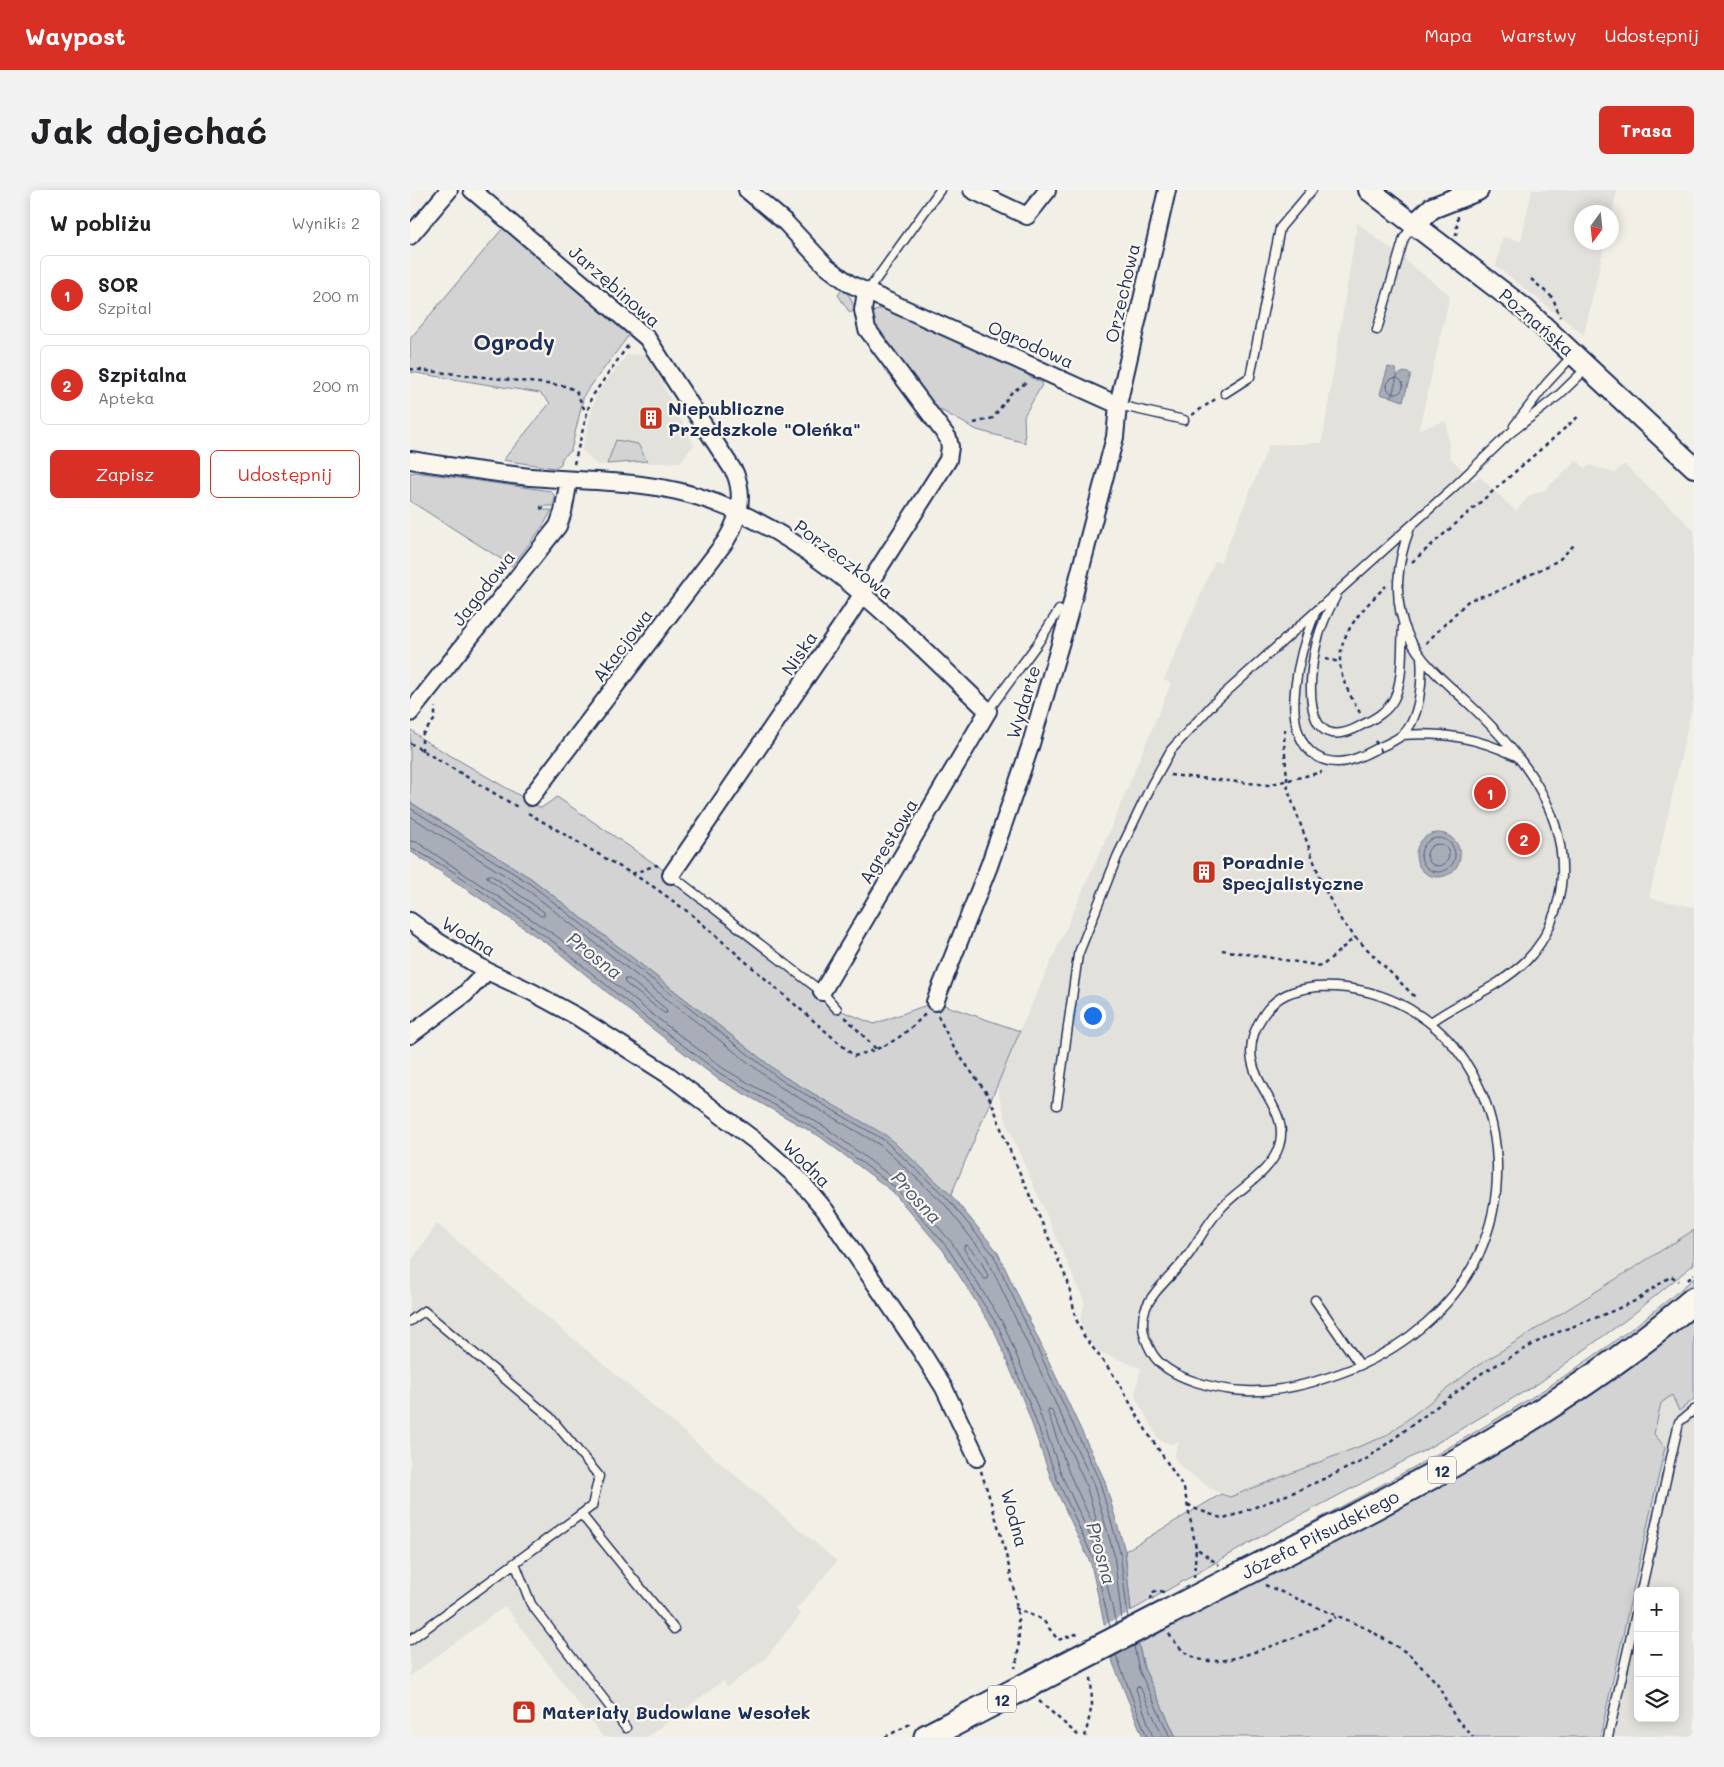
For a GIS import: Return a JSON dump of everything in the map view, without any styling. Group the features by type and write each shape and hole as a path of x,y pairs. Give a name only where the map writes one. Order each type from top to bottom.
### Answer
{"main road":[{"name":"Józefa Piłsudskiego","path":"927,1737 1022,1676 1076,1660 1165,1612 1225,1571 1502,1437 1590,1380 1663,1326 1685,1288"}],"street":[{"path":"410,236 449,190"},
{"name":"Jarzębinowa","path":"472,190 641,332 658,352 735,473 740,489 738,513"},
{"name":"Ogrodowa","path":"747,190 785,222 826,266 850,284 1118,405"},
{"path":"972,190 1026,216 1048,191"},
{"name":"Orzechowa","path":"1118,405 1167,190"},
{"name":"Poznańska","path":"1369,190 1526,310 1694,467"},
{"path":"1415,224 1432,208 1478,190"},
{"name":"Niska","path":"671,875 849,615 948,460 950,447 948,438 867,328 863,310 866,292"},
{"name":"Wydarte","path":"935,1002 989,866 1030,747 1069,614 1096,511 1115,437 1118,405"},
{"name":"Porzeczkowa","path":"410,460 496,473 627,483 677,491 705,499 738,513 775,532 816,559 861,594 988,711"},
{"name":"Jagodowa","path":"410,712 558,526 563,512 569,480"},
{"name":"Akacjowa","path":"531,797 725,542 738,513"},
{"name":"Agrestowa","path":"822,992 988,711"},
{"name":"Wodna","path":"410,921 437,941 486,971 532,992 576,1016 666,1074 762,1146 798,1178 825,1210 919,1348 944,1388 977,1458"},
{"path":"410,1035 465,994 486,971"}],"lane":[{"path":"866,292 940,190"},
{"path":"1224,393 1250,377 1280,228 1312,190"},
{"path":"1376,330 1404,238 1415,224"},
{"path":"1509,434 1547,383 1581,361"},
{"path":"1056,1105 1078,955 1107,881 1157,774 1172,750 1195,722 1316,611 1412,525 1509,434 1559,395 1581,361"},
{"name":"Ogrodowa","path":"1118,405 1184,420"},
{"path":"1340,590 1322,625 1314,651 1311,681 1312,706 1320,727 1331,734 1344,734 1366,723 1388,707 1396,692 1403,624 1399,600 1399,574 1403,549 1412,525"},
{"path":"988,711 1038,643 1059,610"},
{"path":"1316,611 1299,663 1295,701 1296,721 1303,740 1314,754 1332,762 1341,762 1361,757 1402,736 1425,733 1455,735 1483,742 1518,756"},
{"path":"1403,624 1419,654 1496,730 1518,756 1541,792 1557,829 1562,869 1558,906 1542,939 1522,964 1498,984 1431,1022"},
{"path":"1402,736 1414,715 1420,697 1419,654"},
{"path":"671,875 822,992 837,1009"},
{"path":"1343,988 1360,990 1397,1001 1431,1022 1446,1037 1467,1067 1488,1111 1497,1160 1493,1209 1477,1257 1448,1300 1407,1338 1360,1365 1324,1378 1277,1390 1249,1392 1204,1383 1172,1372 1160,1364 1150,1350 1144,1333 1145,1310 1151,1296 1188,1255 1216,1214 1266,1168 1279,1147 1281,1126 1256,1077 1251,1051 1256,1027 1274,1002 1285,994 1302,989 1343,988"},
{"path":"1315,1300 1360,1365"},
{"path":"410,1321 424,1311 550,1417 599,1476 592,1506 410,1640"},
{"path":"1642,1587 1679,1422 1694,1410"},
{"path":"581,1514 674,1629"},
{"path":"515,1563 531,1604 626,1728"},
{"path":"1608,1737 1634,1623"}],"path":[{"path":"1456,240 1458,208"},
{"path":"1531,279 1553,298 1563,323"},
{"path":"569,480 594,392 641,332"},
{"path":"410,369 566,386 576,391 587,415"},
{"path":"974,423 993,418 1011,393 1043,371"},
{"path":"1196,412 1224,393"},
{"path":"1383,754 1341,671 1341,653 1346,636 1358,616 1399,574 1580,415"},
{"path":"1419,654 1469,600 1496,592 1559,560 1574,545"},
{"path":"422,751 422,734 435,718 435,708"},
{"path":"1286,724 1284,743 1288,790 1323,886 1341,920 1355,937 1414,994 1431,1022"},
{"path":"410,743 632,874 691,914 854,1056 877,1050 905,1034 935,1002"},
{"path":"1157,774 1268,785 1327,770 1341,762"},
{"path":"632,874 656,865 671,875"},
{"path":"1222,950 1322,966 1355,937"},
{"path":"935,1002 938,1018 954,1048 988,1095 994,1108 1004,1137 1068,1282 1076,1319 1084,1336 1115,1377 1146,1432 1184,1488 1196,1548 1194,1579 1200,1579"},
{"path":"837,1009 877,1050"},
{"path":"1187,1503 1192,1508 1224,1519 1331,1476 1365,1460 1482,1373 1548,1336 1637,1300 1671,1276 1685,1288 1694,1274"},
{"name":"Wodna","path":"977,1458 1010,1579 1020,1636 1019,1655 1022,1676"},
{"path":"1196,1548 1225,1571 1292,1596 1366,1628 1409,1654 1437,1683 1455,1718 1473,1737"},
{"path":"1165,1612 1166,1594 1162,1590 1152,1593 1150,1597 1165,1612 1185,1653 1199,1660 1226,1662 1308,1634 1337,1617"},
{"path":"1022,1676 1036,1698 1080,1737"}],"shaded area":[{"path":"1532,190 1617,190 1614,205 1574,205 1574,250 1603,250 1584,335 1496,266 1503,237 1521,241"},
{"path":"1357,223 1450,295 1419,429 1446,421 1450,457 1473,481 1479,476 1516,511 1530,495 1543,491 1577,460 1585,469 1589,465 1615,473 1624,464 1694,530 1694,699 1649,898 1694,907 1694,1230 1474,1368 1386,1436 1230,1497 1211,1489 1179,1465 1174,1456 1179,1442 1172,1444 1160,1441 1135,1393 1141,1368 1099,1352 1086,1336 1080,1319 1085,1303 1008,1127 996,1084 1111,828 1171,683 1164,680 1215,561 1221,562 1269,445 1322,443"},
{"path":"503,228 629,335 584,395 571,450 562,458 561,464 554,468 503,460 550,403 540,393 410,372 410,339"},
{"path":"843,288 850,297 855,310 850,313 838,295"},
{"path":"883,308 1029,372 1028,376 1043,383 1024,416 1025,443 977,430 933,406 873,325 872,312"},
{"path":"647,354 694,445 680,462 649,463 647,461 597,465 582,450 596,395 627,355"},
{"path":"616,440 638,444 647,461 607,464"},
{"path":"415,472 551,491 555,497 553,506 540,506 541,510 552,510 543,526 512,566 410,501 410,473"},
{"path":"410,729 422,739 541,808 557,797 671,875 837,1009 874,1024 935,1002 1020,1031 951,1195 890,1139 783,1076 532,879 410,802"},
{"path":"437,1224 837,1561 796,1610 801,1614 764,1660 727,1687 723,1681 647,1737 603,1737 505,1606 410,1676 410,1262"},
{"path":"1694,1230 1694,1264 1631,1316 1539,1383 1425,1450 1269,1532 1131,1611 1125,1551 1221,1494 1230,1497 1386,1436 1474,1368"},
{"path":"1694,1278 1694,1288 1647,1327 1499,1429 1177,1595 1378,1487 1509,1411 1573,1370 1635,1326"},
{"path":"1694,1313 1694,1399 1679,1411 1672,1395 1661,1403 1654,1434 1665,1447 1600,1737 1176,1737 1144,1668 1138,1641"},
{"path":"1694,1372 1694,1737 1600,1737 1665,1447 1654,1434 1661,1403"}],"water":[{"path":"1388,367 1395,369 1397,375 1391,397 1380,394"},
{"path":"1404,372 1411,374 1403,401 1392,397 1398,375"},
{"name":"Prosna","path":"410,802 532,879 783,1076 887,1136 951,1195 997,1251 1104,1479 1125,1551 1131,1611 1144,1668 1176,1737 1143,1737 1113,1663 1091,1564 1052,1481 1026,1407 994,1330 943,1250 892,1191 819,1136 718,1079 641,1020 552,947 410,851"},
{"path":"1442,833 1454,839 1459,846 1459,864 1454,871 1447,876 1434,877 1426,874 1419,867 1416,851 1419,843 1426,836"}],"pier":[{"path":"1134,1610 1140,1640 1109,1656 1102,1626"}],"place":[{"name":"Niepubliczne Przedszkole \"Oleńka\"","path":"651,418"},
{"name":"SOR","path":"1490,793"},
{"name":"Szpitalna","path":"1524,839"},
{"name":"Poradnie Specjalistyczne","path":"1204,872"},
{"name":"Materiały Budowlane Wesołek","path":"524,1712"}],"district":[{"name":"Ogrody","path":"514,341"}]}
